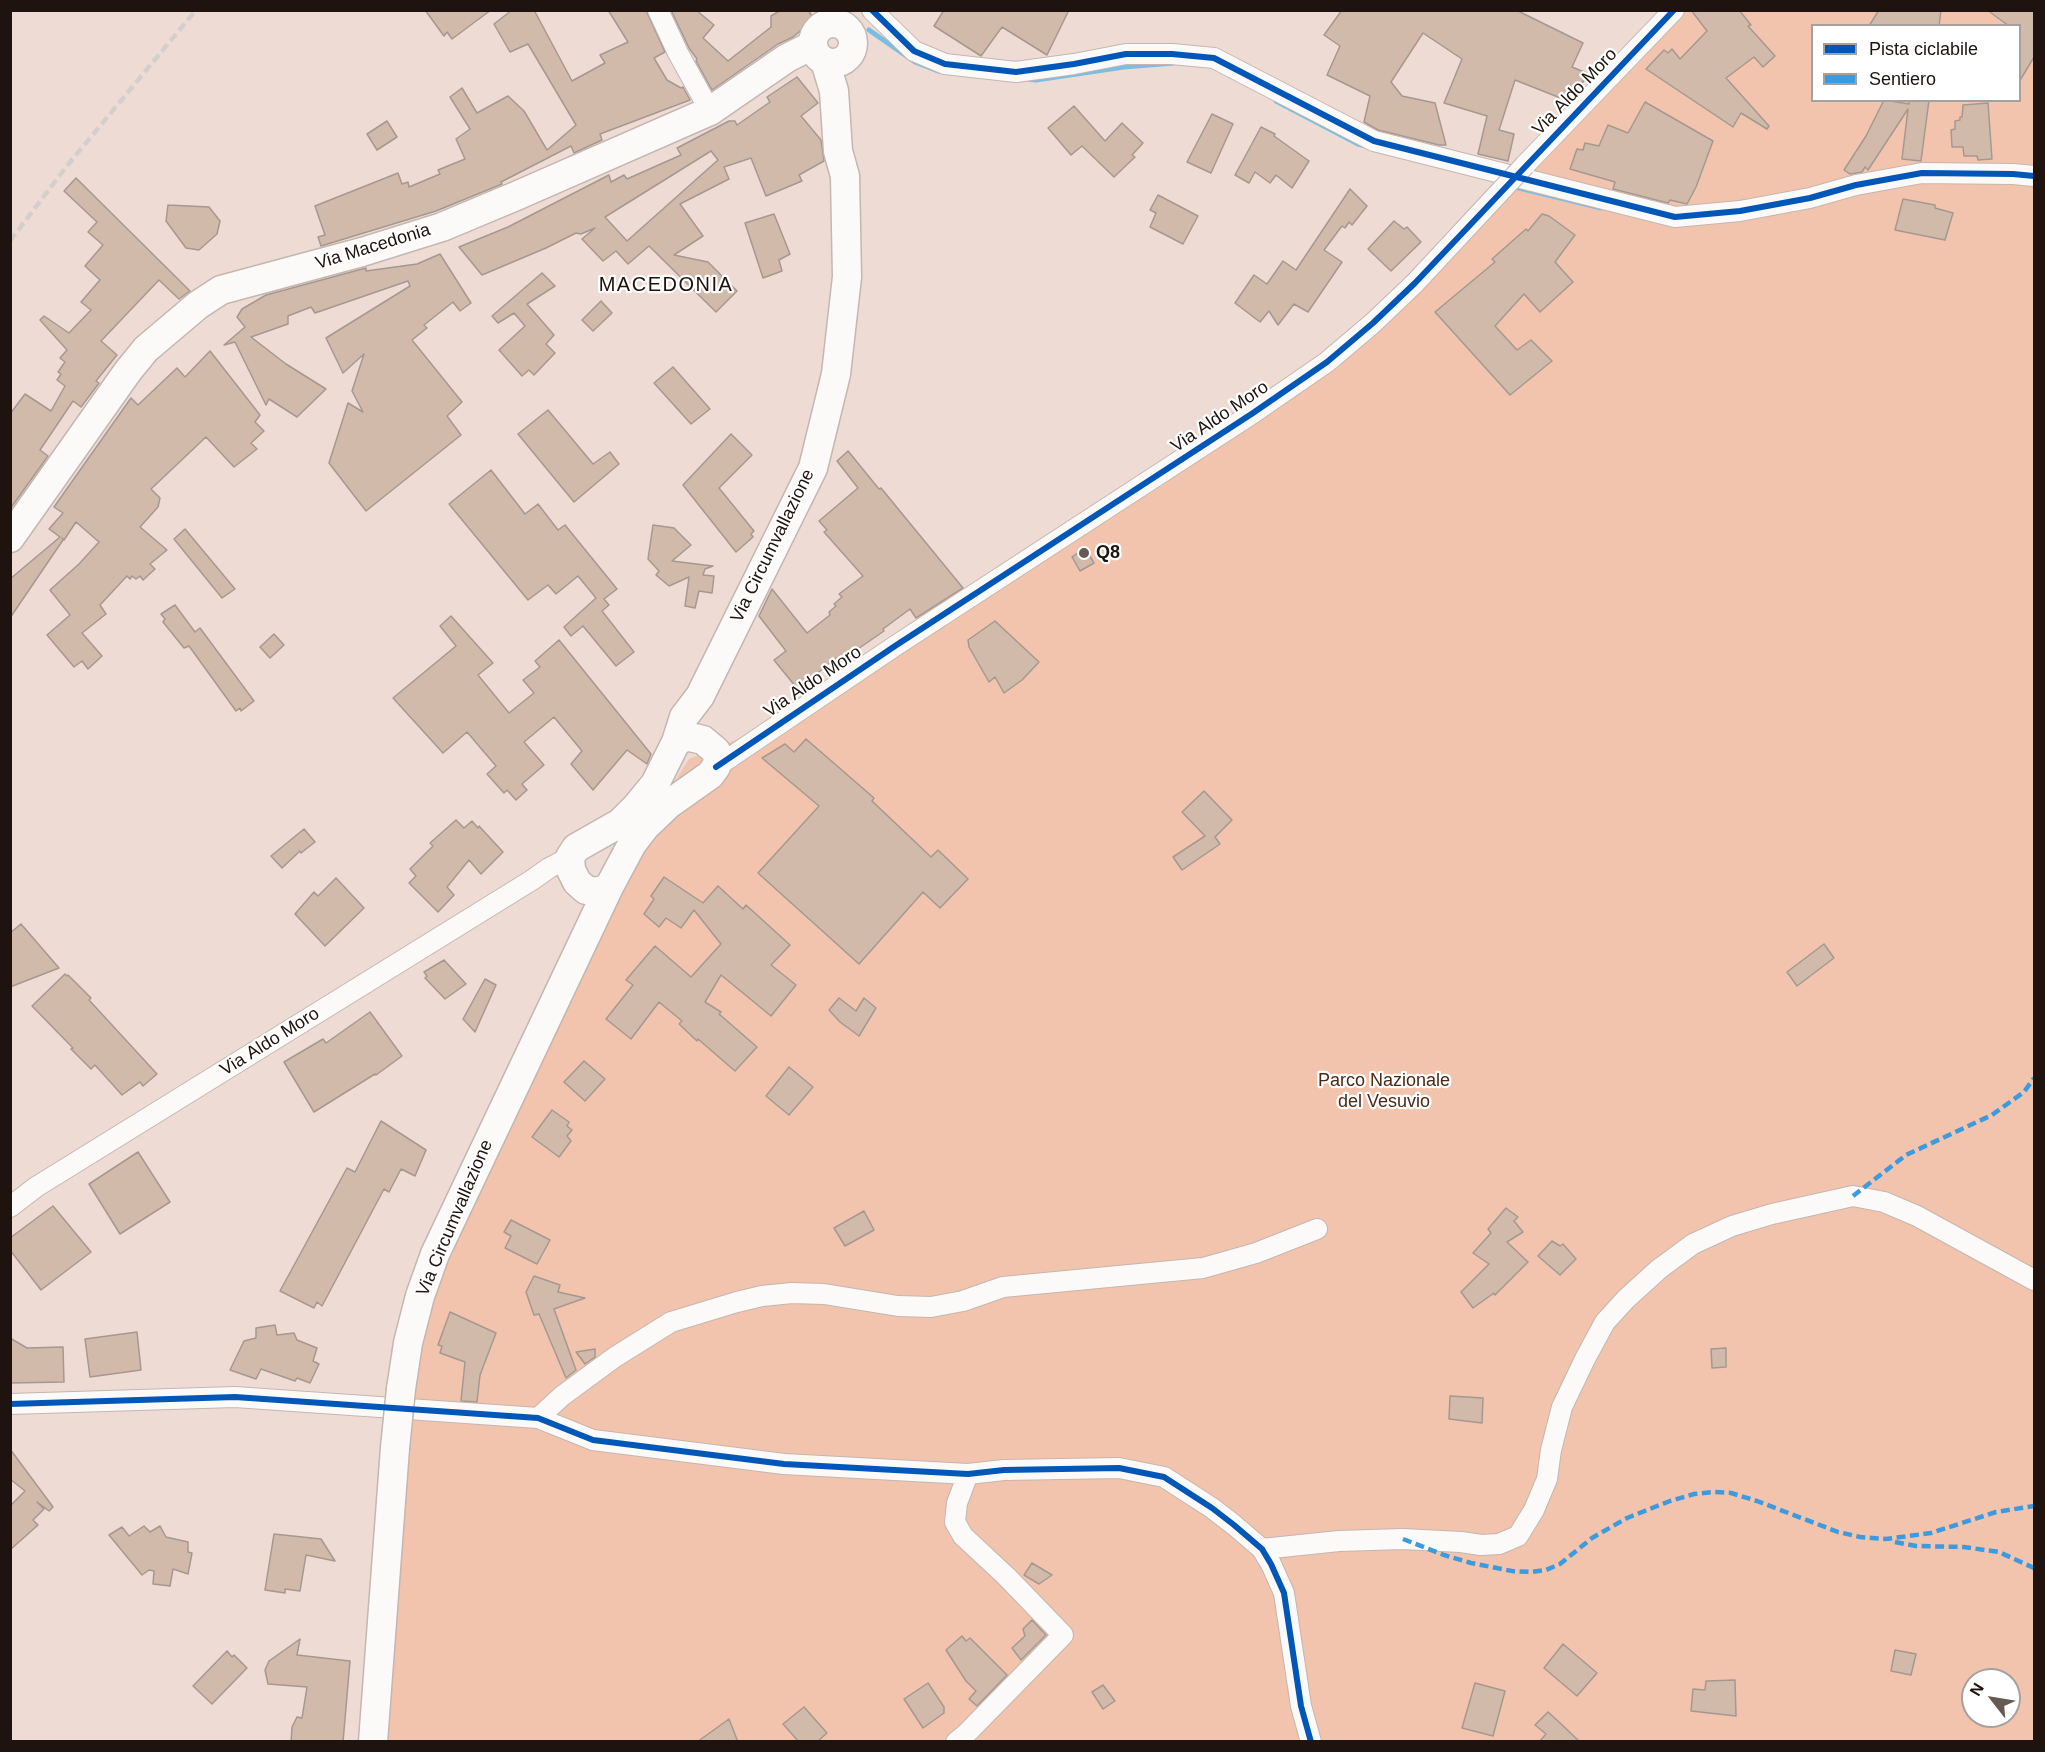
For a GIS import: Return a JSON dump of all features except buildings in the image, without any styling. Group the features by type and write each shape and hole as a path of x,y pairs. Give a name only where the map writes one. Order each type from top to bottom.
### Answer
{"main road":[{"name":"Via Macedonia","path":"10,538 128,370 146,349 198,305 221,291 362,252 441,227 710,111 787,58 837,34"},
{"name":"Via Circumvallazione","path":"701,748 700,696 813,468 836,375 847,277 845,176 853,147 837,34"},
{"path":"701,748 710,775 669,804 645,827 632,844 586,879 576,848 620,823 655,784 701,748"},
{"name":"Via Circumvallazione","path":"373,1742 395,1448 401,1389 414,1319 435,1254 588,929 586,879"}],"street":[{"path":"658,10 710,111"},
{"path":"872,10 914,51 945,64 1016,72 1126,54 1173,54 1214,58 1374,141 1675,217 1740,211 1922,173 2034,176"},
{"name":"Via Aldo Moro","path":"701,748 752,741 1253,413 1327,362 1416,283 1525,165 1674,10"},
{"name":"Via Aldo Moro","path":"10,1207 36,1187 549,868 586,879"},
{"path":"1262,1549 1339,1541 1417,1539 1481,1545 1499,1544 1518,1536 1534,1510 1547,1479 1551,1450 1562,1407 1584,1359 1605,1322 1659,1269 1693,1244 1732,1226 1772,1214 1853,1196 1884,1202 1917,1216 2034,1280"},
{"path":"538,1418 562,1396 606,1364 670,1323 754,1298 792,1293 824,1294 898,1306 931,1307 1004,1287 1203,1268 1256,1253 1317,1229"},
{"path":"10,1404 235,1397 538,1418 593,1440 784,1464 968,1474 1004,1470 1119,1468 1164,1477 1212,1508 1262,1549 1271,1564 1284,1593 1301,1706 1311,1742"},
{"path":"956,1742 1063,1635 1007,1577 963,1536 955,1522 957,1503 968,1474"}],"green space":[{"name":"Parco Nazionale del Vesuvio","path":"1664,11 2034,11 2034,1741 360,1742 369,1597 390,1409 409,1309 620,865 689,759 757,731 1126,483 1315,363 1445,241"}],"waterway":[{"path":"869,30 915,62 938,71"},
{"path":"1028,79 1036,80 1124,67 1174,63"},
{"path":"1276,101 1366,146"},
{"path":"1511,186 1601,208"}],"railway":[{"path":"10,241 66,167 196,10"}],"marked path":[{"path":"1853,1196 1906,1155 1992,1115 2024,1092 2034,1078"},
{"path":"1403,1539 1471,1563 1512,1571 1531,1572 1546,1570 1560,1564 1592,1538 1627,1518 1694,1494 1731,1493 1838,1532 1886,1539 1931,1533 1996,1512 2034,1506"},
{"path":"1895,1542 1916,1546 1964,1547 1999,1552 2034,1568"}],"cycle path":[{"path":"872,10 914,51 945,64 1016,72 1126,54 1172,54 1214,58 1374,141 1675,217 1740,211 1922,173 2034,176"},
{"path":"716,767 895,646 1253,413 1327,362 1415,283 1674,10"},
{"path":"10,1404 235,1397 538,1418 593,1440 784,1464 968,1474 1004,1470 1119,1468 1164,1477 1234,1525 1262,1549 1271,1564 1284,1593 1301,1706 1311,1742"}],"place":[{"name":"Q8","path":"1084,553"}],"district":[{"name":"MACEDONIA","path":"666,285"}]}
